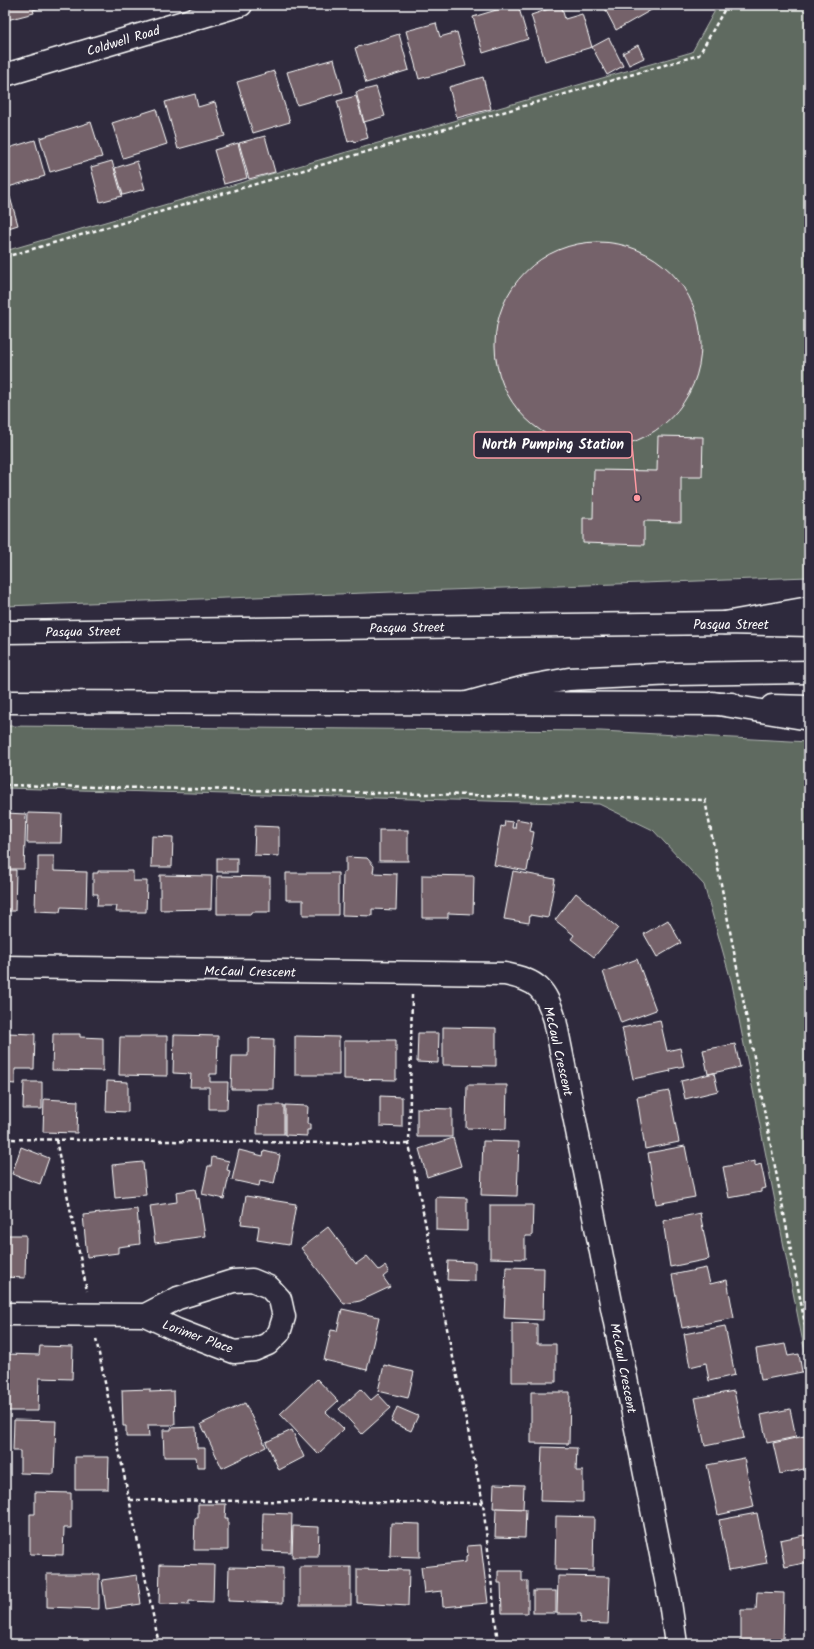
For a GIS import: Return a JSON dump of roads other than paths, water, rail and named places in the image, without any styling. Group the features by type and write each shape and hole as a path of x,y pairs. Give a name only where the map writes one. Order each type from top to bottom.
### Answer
{"main road":[{"name":"Coldwell Road","path":"5,75 241,5"},
{"path":"725,623 809,608"},
{"name":"Pasqua Street","path":"5,632 725,623 809,625"},
{"path":"467,703 525,687 569,679 675,674 809,672"},
{"path":"5,702 713,704 809,707"},
{"path":"713,704 809,719"},
{"name":"McCaul Crescent","path":"5,967 505,974 523,978 538,986 549,1001 556,1027 668,1588 676,1644"},
{"name":"Lorimer Place","path":"5,1314 145,1315 177,1330 234,1352 254,1350 268,1344 279,1333 284,1317 280,1299 269,1287 252,1280 233,1281 178,1298 145,1315"}],"place":[{"name":"North Pumping Station","path":"637,498"}]}
